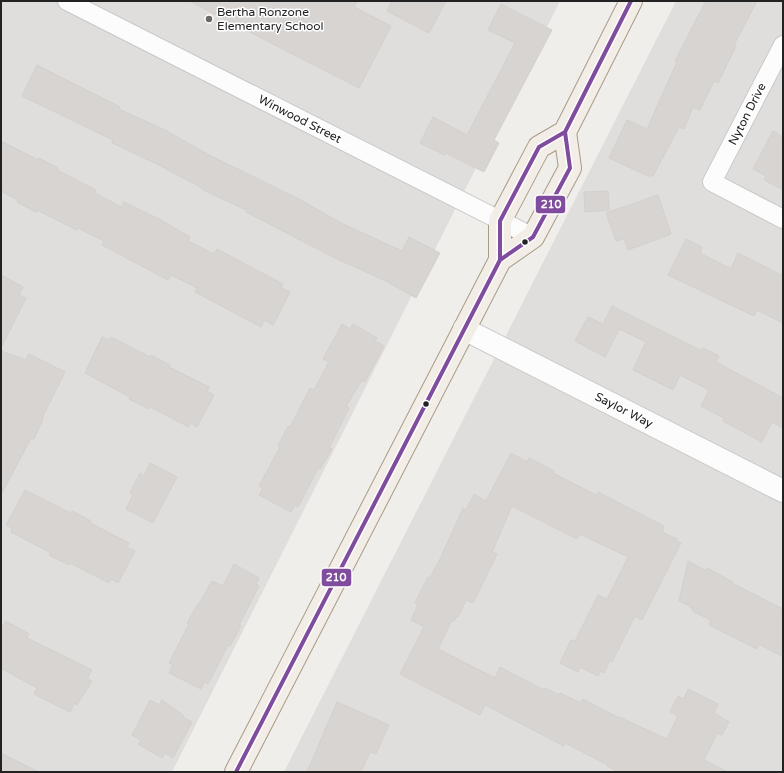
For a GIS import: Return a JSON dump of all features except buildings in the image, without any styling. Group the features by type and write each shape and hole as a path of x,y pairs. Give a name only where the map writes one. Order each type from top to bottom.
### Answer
{"main road":[{"path":"236,772 500,260 500,221 539,147 565,132 631,1"},
{"path":"500,260 533,237 570,168 565,132"}],"street":[{"name":"Winwood Street","path":"67,1 533,237"},
{"name":"Nyton Drive","path":"783,45 712,182 783,219"},
{"name":"Saylor Way","path":"464,329 783,491"}],"shaded area":[{"path":"1,1 560,1 172,772 1,772"},
{"path":"676,1 783,1 783,772 284,772"}],"transit line":[{"name":"210","path":"236,772 500,260 500,221 539,147 565,132 631,1"},
{"name":"210","path":"500,260 533,237 570,168 565,132"}],"place":[{"name":"Bertha Ronzone Elementary School","path":"209,19"}]}
